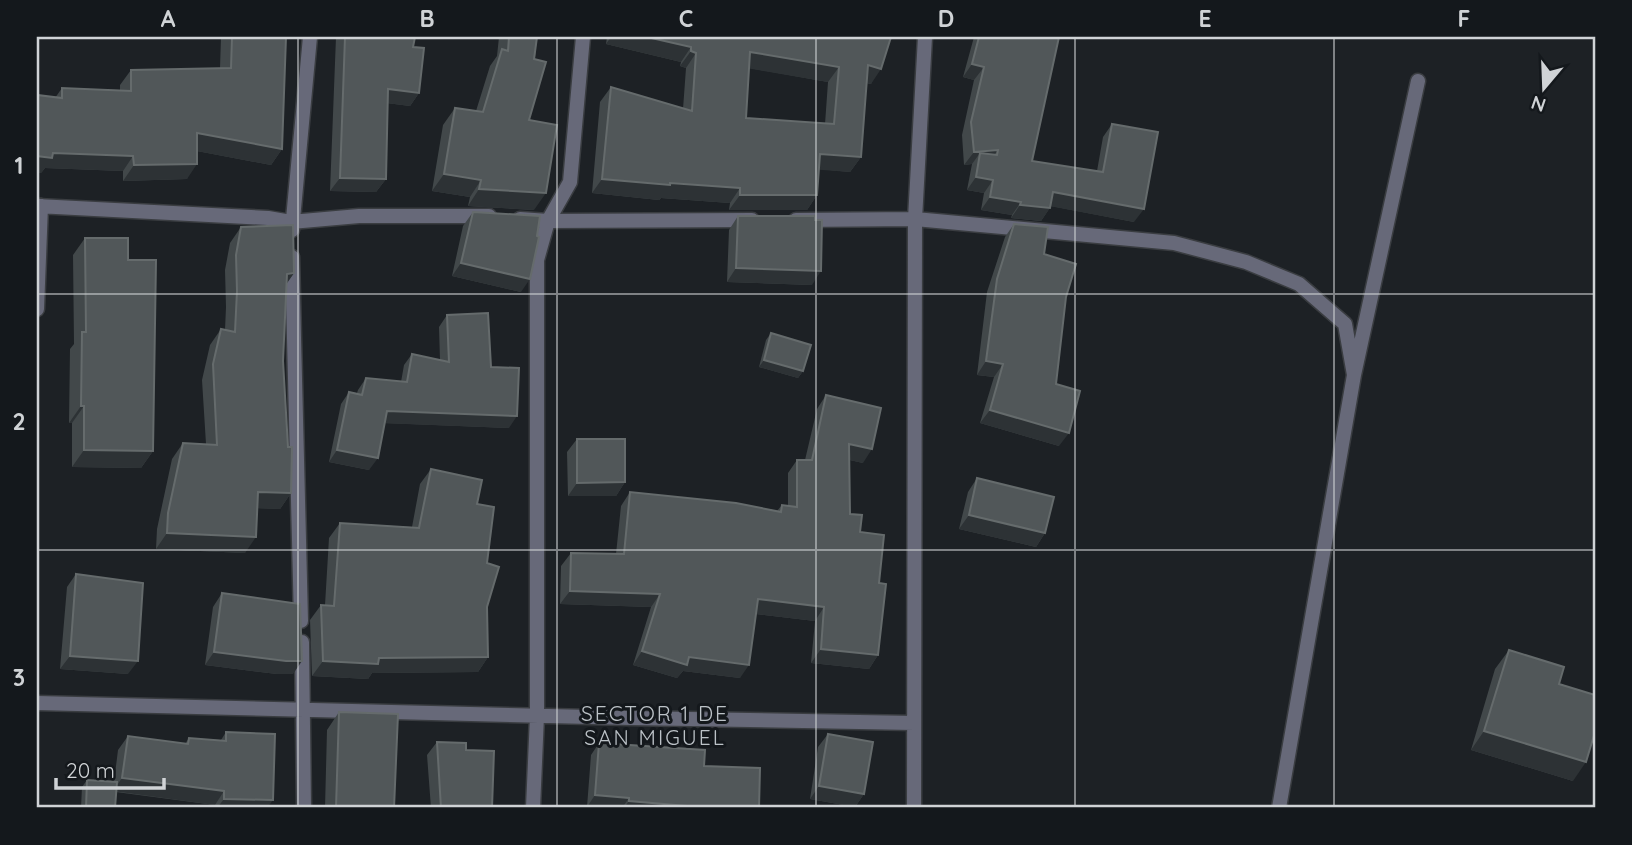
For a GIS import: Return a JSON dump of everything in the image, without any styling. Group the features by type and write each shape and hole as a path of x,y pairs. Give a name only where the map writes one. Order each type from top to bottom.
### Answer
{"street":[{"path":"304,808 304,709 291,222 310,37"},
{"path":"533,808 537,716 537,260 548,221 570,182 583,37"},
{"path":"914,808 915,219 925,37"},
{"path":"1279,808 1354,375 1418,81"},
{"path":"37,310 39,206 268,218 291,222 359,216 489,216 548,221 915,219 1174,243 1245,262 1299,284 1345,324 1354,375"},
{"path":"37,703 915,723"}],"building":[{"path":"232,37 286,37 282,149 197,133 197,164 134,165 133,156 53,153 52,158 37,156 37,95 62,98 62,88 131,91 131,70 231,68"},
{"path":"345,37 415,37 413,47 424,48 419,93 388,89 386,179 340,178"},
{"path":"509,37 537,37 534,59 546,62 529,120 557,125 546,193 479,189 481,180 444,174 455,108 483,112 502,49 508,51"},
{"path":"647,37 891,37 881,69 868,65 861,157 820,154 817,195 740,195 740,188 602,179 611,87 692,111 696,53 691,51 691,47","holes":["750,52 839,67 834,124 746,118"]},
{"path":"979,37 1059,37 1032,161 1103,172 1112,124 1158,132 1144,209 1053,192 1050,208 1020,205 1021,202 990,197 993,180 976,177 980,153 997,155 998,150 974,152 971,122 984,67 972,64"},
{"path":"473,212 540,216 539,237 530,279 461,263"},
{"path":"738,216 815,216 815,220 822,220 821,271 736,268"},
{"path":"1014,224 1048,227 1044,254 1076,264 1066,297 1056,384 1080,391 1069,433 990,410 1003,364 986,361 997,279"},
{"path":"293,225 294,273 287,274 283,361 288,447 292,447 291,493 258,492 256,537 167,533 168,513 183,443 217,445 213,364 221,329 235,332 236,255 241,227"},
{"path":"85,238 128,238 128,260 156,260 153,451 84,450 84,406 81,406 82,332 86,332"},
{"path":"488,313 491,367 519,368 517,416 387,411 378,458 337,450 349,392 362,395 366,378 407,382 412,354 449,362 447,315"},
{"path":"771,333 811,345 803,371 764,360"},
{"path":"826,395 881,408 872,449 849,444 850,514 862,515 860,532 884,535 879,583 886,584 878,655 821,649 824,607 758,599 749,665 689,657 687,665 642,651 660,594 570,591 571,553 624,554 630,492 736,503 781,512 782,505 797,507 797,460 812,460"},
{"path":"577,439 625,439 625,482 577,483"},
{"path":"431,469 482,480 477,504 494,507 487,563 499,567 487,607 488,657 379,658 378,664 323,661 321,605 334,606 340,523 419,528"},
{"path":"977,478 1054,497 1045,533 969,515"},
{"path":"76,574 143,583 138,661 70,656"},
{"path":"222,593 300,604 302,661 214,652"},
{"path":"1509,650 1564,667 1559,684 1595,695 1595,732 1586,762 1484,731"},
{"path":"339,712 398,714 394,808 336,808"},
{"path":"226,732 275,734 273,800 224,799 224,791 122,778 128,736 188,744 189,738 226,741"},
{"path":"828,734 873,742 864,794 819,786"},
{"path":"437,742 466,743 466,750 494,751 492,808 441,808"},
{"path":"599,743 705,750 704,766 760,768 759,808 711,808 629,801 629,798 595,795"},
{"path":"87,780 117,782 115,808 86,808"}],"district":[{"name":"SECTOR 1 DE SAN MIGUEL","path":"655,726"}]}
